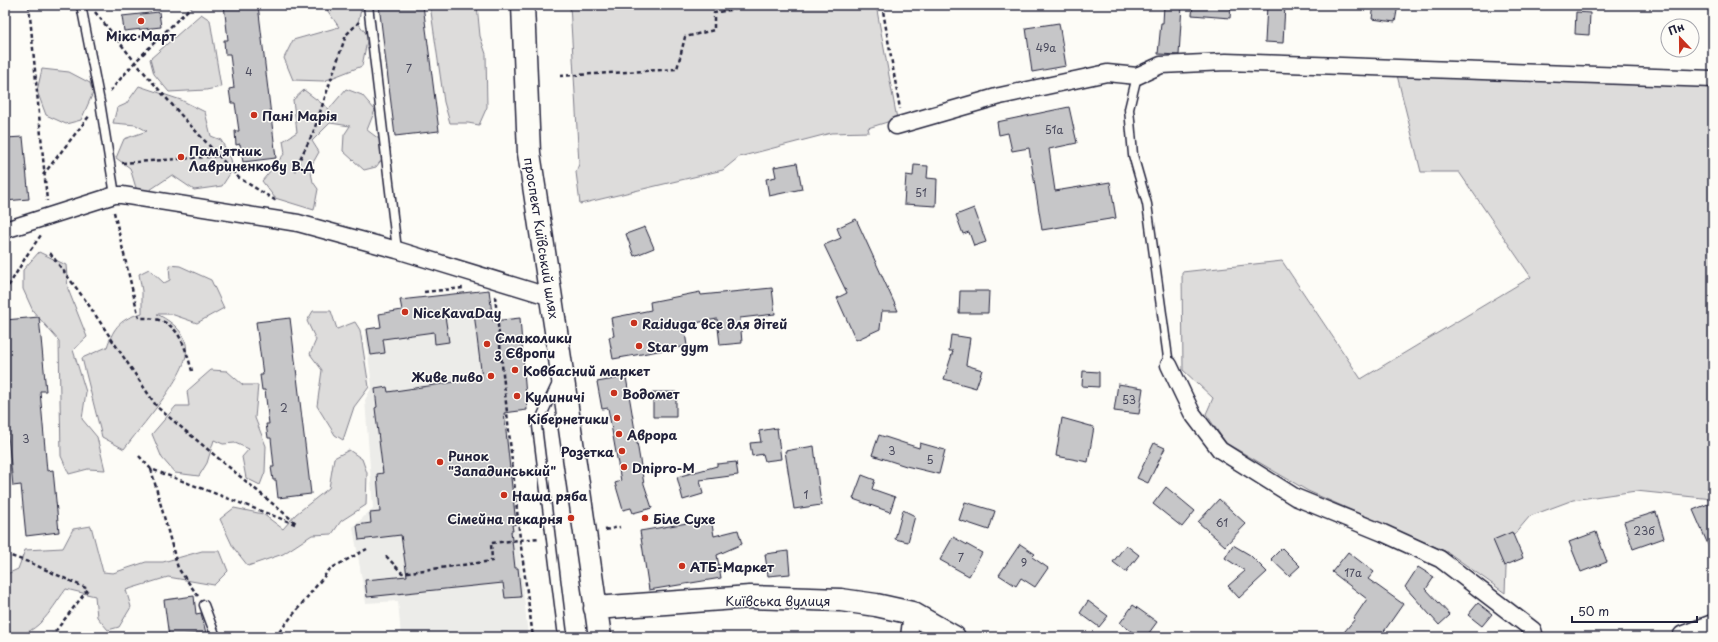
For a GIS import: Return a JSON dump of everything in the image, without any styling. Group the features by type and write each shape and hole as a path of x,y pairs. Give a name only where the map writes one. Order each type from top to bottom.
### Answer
{"main road":[{"name":"проспект Київський шлях","path":"523,5 529,153 600,637"},
{"name":"Київська вулиця","path":"595,608 750,597 841,600 876,605 912,613 954,637"},
{"path":"1684,637 1713,626"}],"street":[{"path":"899,125 1000,96 1107,73 1137,76 1162,65 1226,62 1713,79"},
{"path":"5,230 115,195 122,195 298,223 397,250 551,297"},
{"path":"1170,365 1192,413 1220,450 1295,497 1383,533 1440,559 1533,630 1535,637"},
{"path":"909,637 912,613"}],"lane":[{"path":"81,5 100,102 115,195"},
{"path":"369,8 397,250"},
{"path":"1137,76 1129,109 1133,155 1147,204 1170,365"},
{"path":"562,374 537,426 563,637"},
{"path":"204,605 216,637"}],"path":[{"path":"5,292 27,255 49,224 29,5"},
{"path":"116,39 163,34 193,5"},
{"path":"560,76 677,68 684,37 714,30 714,13 745,8 745,5"},
{"path":"882,5 899,125"},
{"path":"294,171 313,133 346,35 369,8"},
{"path":"94,11 135,62 239,178 279,203"},
{"path":"110,163 219,156"},
{"path":"114,212 139,318 155,318 170,325 184,342 192,371"},
{"path":"50,253 86,301 157,407 297,524 151,468 139,456"},
{"path":"424,292 470,288"},
{"path":"494,294 520,539 533,637"},
{"path":"151,468 178,568 204,605"},
{"path":"605,530 620,527"},
{"path":"386,556 402,573 492,561 491,543 520,539"},
{"path":"275,637 330,570 367,550"},
{"path":"5,554 31,563 88,589 51,637"}],"shaded area":[{"path":"327,5 362,5 358,23 368,36 362,66 324,81 293,80 284,58 293,40 339,27 327,10"},
{"path":"430,5 477,5 480,36 486,54 487,107 479,125 468,123 450,123 444,102"},
{"path":"570,5 876,5 897,119 868,128 869,132 831,133 739,157 723,170 580,204 576,172 579,164"},
{"path":"201,14 210,20 221,87 206,90 169,92 154,74 150,59"},
{"path":"1395,67 1713,79 1713,499 1636,491 1573,500 1530,516 1507,543 1505,593 1449,553 1308,491 1226,443 1206,414 1213,398 1183,370 1182,272 1282,261 1361,379 1531,277 1459,172 1421,172"},
{"path":"42,69 69,72 90,83 93,93 81,120 66,124 46,115 37,91"},
{"path":"139,86 181,100 205,112 211,136 221,140 231,159 233,169 222,186 194,190 172,175 147,192 136,188 130,168 116,158 124,139 147,131 136,125 113,123 117,108 126,104"},
{"path":"346,89 362,95 375,110 367,130 391,148 376,167 364,170 343,151 344,135 350,126 330,123 312,141 319,152 310,168 313,182 318,189 314,210 275,198 262,181 285,153 283,141 297,132 293,100 304,90 329,109"},
{"path":"39,252 66,265 68,289 87,337 73,350 86,392 82,419 97,437 105,470 88,469 69,474 61,456 59,341 33,311 23,289 23,270"},
{"path":"169,265 180,266 211,280 224,308 197,323 171,314 157,314 171,323 180,332 185,341 185,361 165,396 124,449 102,437 82,358 107,347 112,334 119,324 135,315 142,313 142,291 139,274 149,269 164,283 170,280"},
{"path":"313,311 331,311 337,329 355,322 360,330 369,387 354,407 343,440 335,435 317,406 322,370 310,354 316,340 307,321"},
{"name":"Ринок \"Западинський\"","path":"492,313 506,415 528,637 401,637 398,601 366,603 353,527 373,508 365,400 372,387 365,329 441,317"},
{"path":"211,370 227,371 243,385 258,385 255,418 266,446 265,472 260,485 246,478 242,457 249,449 235,443 223,444 214,440 207,463 199,476 175,473 162,458 152,434 176,406 189,406 187,391"},
{"path":"349,450 362,459 367,473 366,505 341,521 332,534 312,535 283,554 248,566 233,547 220,519 234,508 263,514 283,529 296,514 329,488 334,458"},
{"path":"91,526 103,572 113,573 146,562 163,562 202,551 220,551 228,571 214,585 168,577 126,590 131,607 119,627 108,630 97,617 95,596 66,589 42,622 26,633 5,637 5,575 18,569 25,550 63,548 73,529"}],"building":[{"path":"224,5 258,5 276,158 243,162 240,144 236,145 235,131 239,131 235,103 231,103 229,89 234,88 230,54 225,54 224,40 228,40"},
{"path":"379,5 423,5 439,131 395,136"},
{"path":"1164,5 1182,5 1179,55 1158,54"},
{"path":"1193,5 1231,5 1230,18 1192,15"},
{"path":"1267,5 1285,5 1283,43 1265,42"},
{"path":"1374,5 1398,5 1395,22 1372,19"},
{"name":"Мікс Март","path":"159,12 161,27 124,31 122,16"},
{"path":"1576,12 1590,13 1589,35 1575,34"},
{"path":"1059,23 1066,66 1032,72 1026,28"},
{"path":"1069,107 1077,143 1049,149 1055,191 1110,182 1116,218 1042,230 1029,148 1012,151 1008,133 999,135 997,122"},
{"path":"23,137 29,199 5,201 5,138"},
{"path":"797,163 802,189 769,196 766,179 776,177 774,167"},
{"path":"914,165 928,166 927,178 937,179 936,206 904,204 906,175 913,176"},
{"path":"974,208 986,242 974,246 969,232 963,234 956,215"},
{"path":"856,219 898,311 882,311 880,329 856,340 837,298 847,293 824,245 841,238 837,228"},
{"path":"645,227 654,248 634,256 626,234"},
{"path":"772,288 775,314 740,318 742,343 720,345 717,319 684,325 687,346 613,359 609,337 614,336 611,318 651,310 650,302 700,292 701,295"},
{"name":"Ринок \"Западинський\"","path":"489,290 493,321 520,318 527,410 504,413 516,524 512,525 513,531 511,531 515,568 518,568 521,597 505,598 503,583 367,597 365,580 407,576 401,535 359,540 357,525 371,523 370,513 380,512 377,474 383,473 375,408 377,407 375,389 387,387 388,392 482,378 474,313 445,316 449,342 435,344 434,332 383,339 385,353 371,355 367,329 381,327 379,314 402,310 400,300"},
{"path":"960,291 989,291 988,313 959,313"},
{"path":"39,317 46,391 40,391 47,471 53,470 59,532 26,536 21,485 13,486 5,405 5,384 8,384 5,351 5,320"},
{"path":"290,318 311,494 278,498 276,480 273,480 271,467 274,467 271,438 268,438 266,424 269,424 265,390 262,390 260,375 263,375 256,322"},
{"path":"951,335 970,338 966,365 982,370 976,388 944,379 953,351 949,351"},
{"path":"1083,371 1099,372 1099,387 1082,386"},
{"path":"626,377 644,484 652,508 633,513 631,508 623,510 615,483 621,481 608,408 602,409 597,382"},
{"path":"1118,384 1143,388 1139,414 1114,411"},
{"path":"653,392 676,392 676,417 653,417"},
{"path":"1062,418 1094,427 1088,462 1056,456"},
{"path":"777,428 781,459 765,461 763,454 752,456 750,443 761,442 759,431"},
{"path":"879,435 919,448 920,443 945,450 939,474 906,466 872,455"},
{"path":"1154,443 1165,448 1148,483 1137,478"},
{"path":"814,446 821,505 794,509 785,451"},
{"path":"736,462 738,475 700,480 703,494 683,500 677,477 717,466 717,464"},
{"path":"862,475 875,480 872,489 895,497 890,512 853,499"},
{"path":"1166,487 1195,511 1182,527 1153,504"},
{"path":"1219,499 1246,524 1225,546 1198,522"},
{"path":"965,502 995,511 989,530 959,520"},
{"path":"1713,502 1713,556 1693,510"},
{"path":"903,510 915,516 908,542 895,539"},
{"path":"1656,512 1664,538 1633,549 1624,522"},
{"name":"АТБ-Маркет","path":"711,519 714,536 738,530 742,544 717,555 721,578 649,590 640,531"},
{"path":"1512,532 1523,558 1504,566 1493,540"},
{"path":"1596,532 1607,562 1581,572 1569,542"},
{"path":"953,537 982,553 969,576 940,560"},
{"path":"1020,544 1035,554 1032,557 1048,568 1035,587 1021,578 1016,586 999,575"},
{"path":"1126,545 1139,555 1126,572 1113,562"},
{"path":"1233,545 1250,555 1267,572 1239,598 1228,586 1245,571 1225,558"},
{"path":"1282,548 1300,566 1289,576 1271,559"},
{"path":"788,551 790,574 768,576 765,554"},
{"path":"1348,552 1374,572 1368,579 1403,604 1380,637 1340,637 1355,619 1354,618 1367,599 1332,572"},
{"path":"1418,567 1434,577 1426,589 1450,615 1439,625 1405,587"},
{"path":"194,596 196,614 201,613 206,633 169,637 164,600"},
{"path":"1088,601 1108,616 1099,627 1080,613"},
{"path":"1478,603 1492,614 1482,626 1468,615"},
{"path":"1133,605 1157,622 1146,637 1139,637 1120,623"}],"place":[{"name":"Мікс Март","path":"141,21"},
{"name":"Панi Марiя","path":"254,115"},
{"name":"Пам'ятник Лавриненкову В.Д","path":"181,157"},
{"name":"NiceKavaDay","path":"405,312"},
{"name":"Raiduga все для дітей","path":"634,323"},
{"name":"Смаколики з Європи","path":"487,344"},
{"name":"Star gym","path":"639,346"},
{"name":"Ковбасний маркет","path":"515,370"},
{"name":"Живе пиво","path":"491,376"},
{"name":"Водомет","path":"614,393"},
{"name":"Кулиничі","path":"517,396"},
{"name":"Кібернетики","path":"617,418"},
{"name":"Аврора","path":"619,434"},
{"name":"Розетка","path":"622,451"},
{"name":"Ринок \"Западинський\"","path":"440,462"},
{"name":"Dnipro-M","path":"624,467"},
{"name":"Наша ряба","path":"504,495"},
{"name":"Сімейна пекарня","path":"571,518"},
{"name":"Біле Сухе","path":"645,518"},
{"name":"АТБ-Маркет","path":"682,566"}]}
